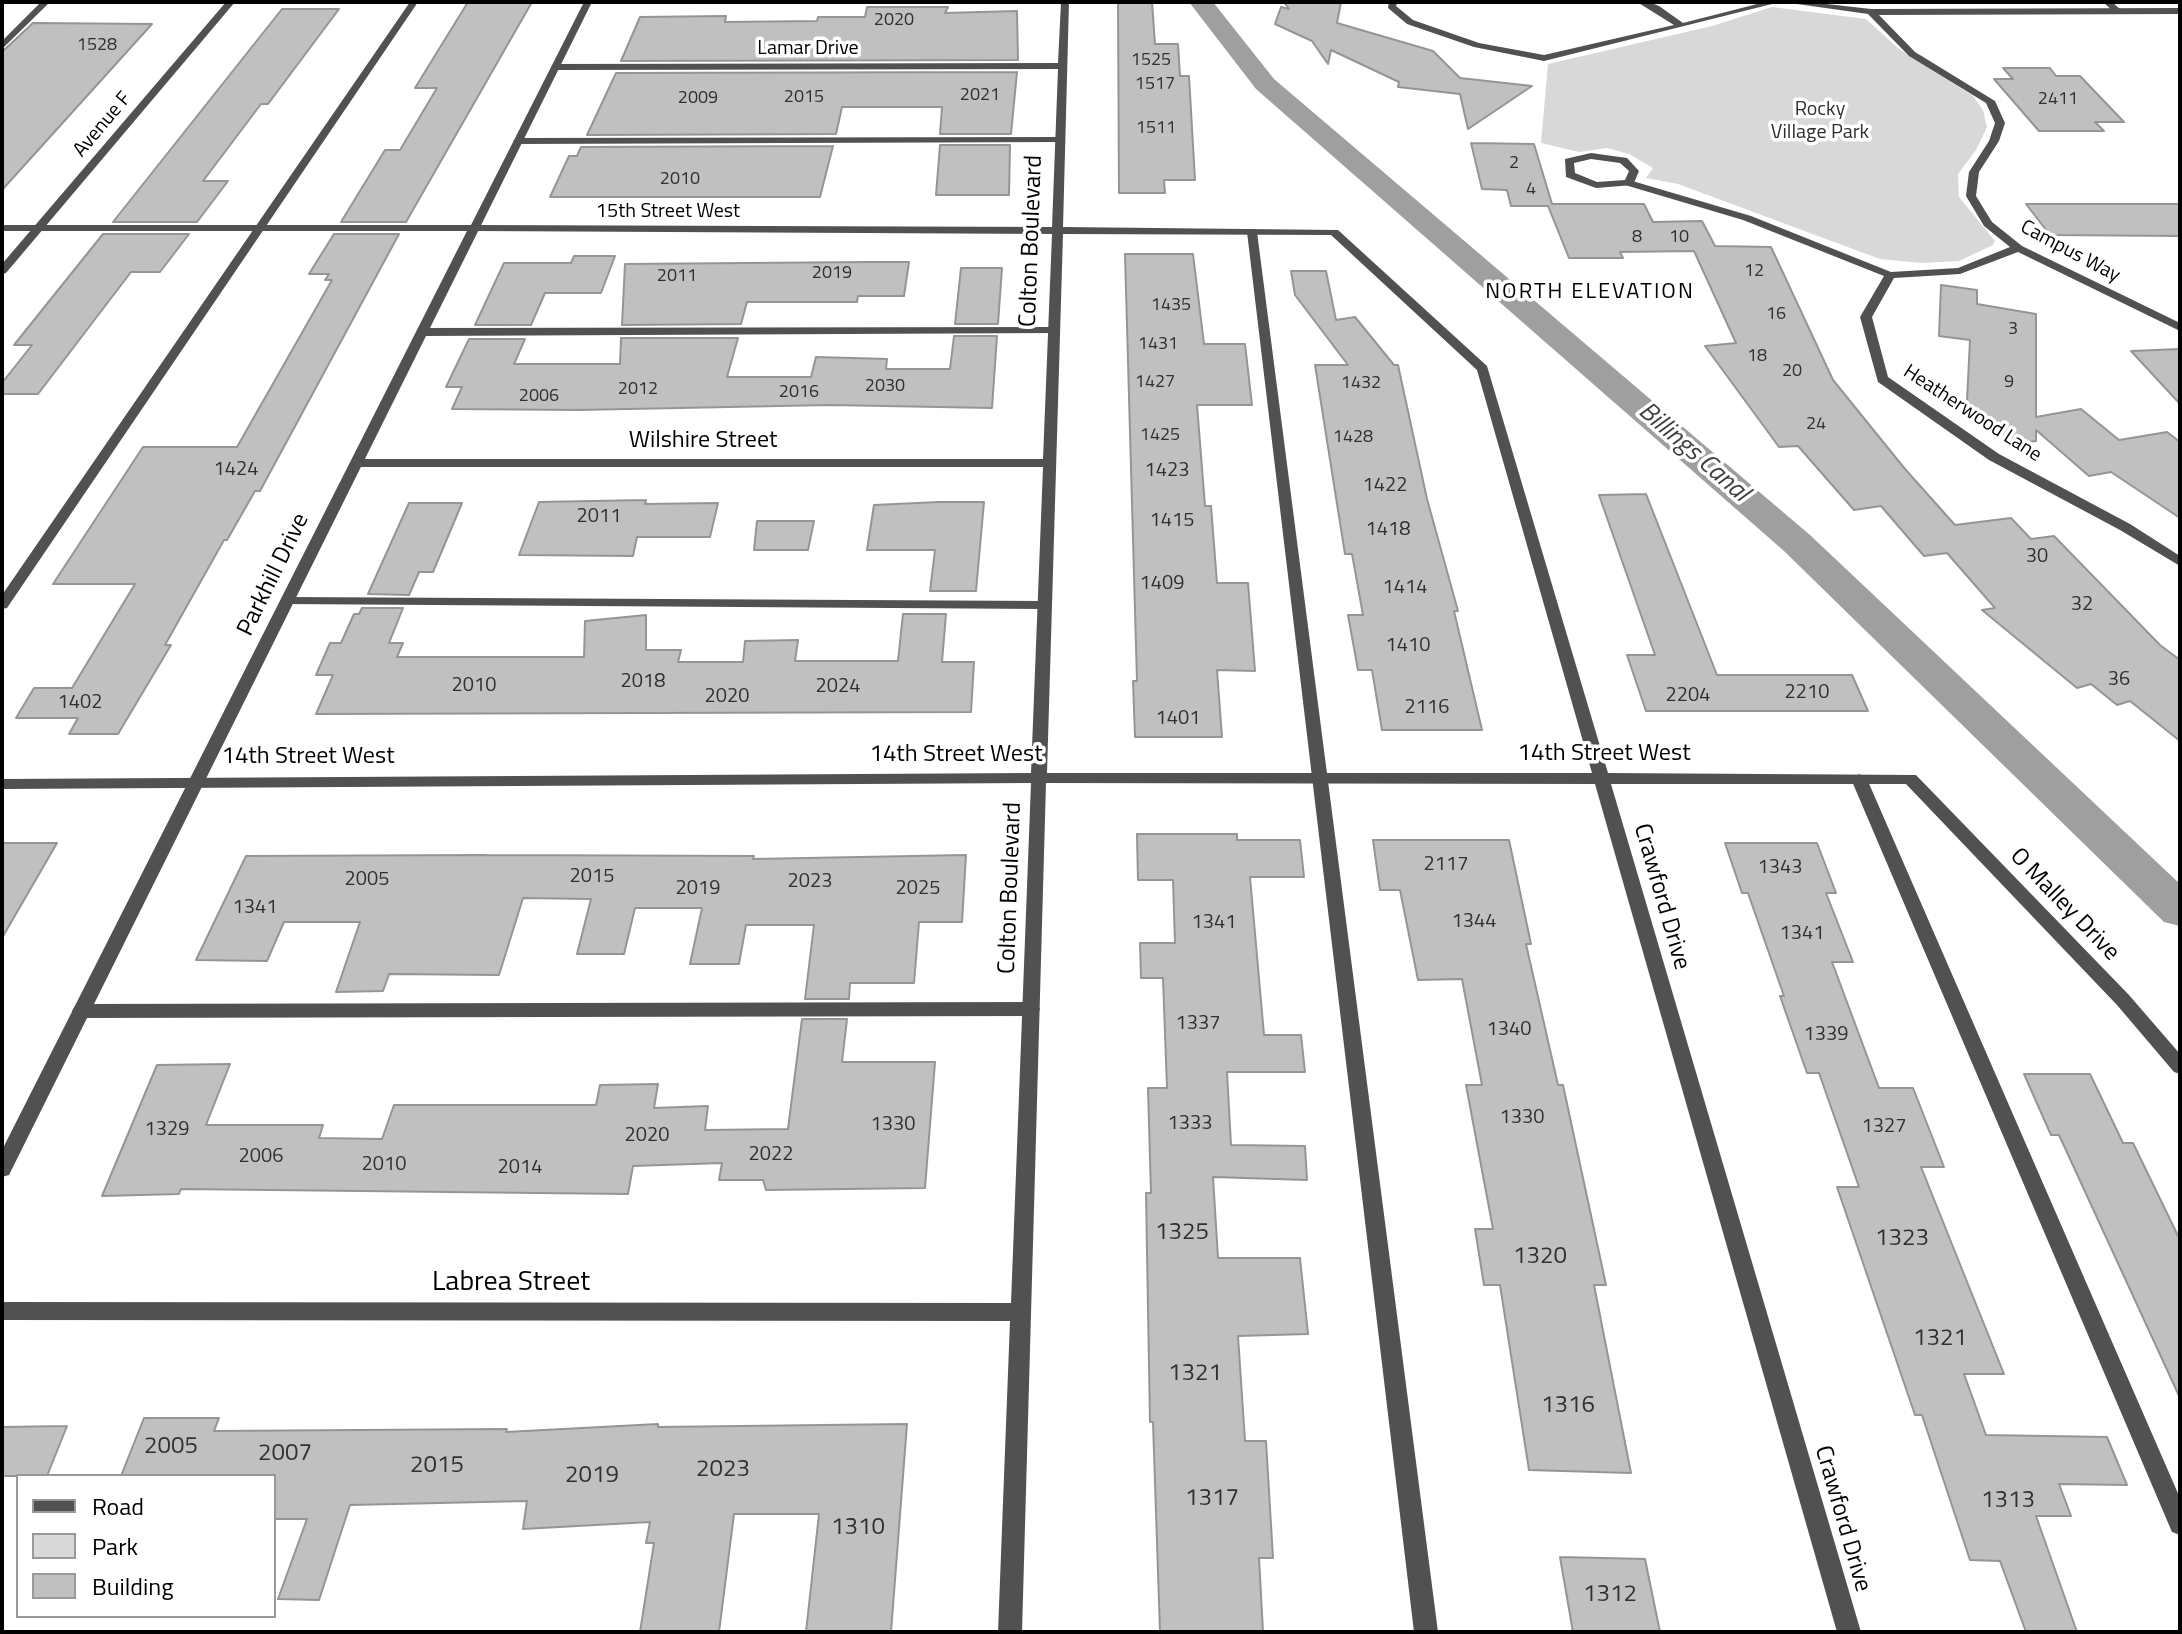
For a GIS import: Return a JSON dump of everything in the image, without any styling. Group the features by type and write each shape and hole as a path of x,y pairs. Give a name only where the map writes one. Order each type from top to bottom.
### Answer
{"street":[{"path":"2,46 46,2"},
{"name":"Avenue F","path":"2,271 231,2"},
{"path":"2,605 414,2"},
{"name":"Parkhill Drive","path":"2,1169 588,2"},
{"name":"Colton Boulevard","path":"1010,1632 1065,2"},
{"path":"1394,2 1391,6 1410,22 1477,45 1544,58 1776,2"},
{"path":"1641,2 1656,8 1681,26"},
{"path":"1787,2 1871,12 2180,11"},
{"path":"2107,2 2118,11"},
{"name":"Campus Way","path":"1871,12 1912,54 1990,101 2000,123 1994,141 1974,172 1971,196 1988,224 2018,248 2180,327"},
{"name":"Lamar Drive","path":"556,67 1061,66"},
{"path":"518,141 1059,140"},
{"path":"1629,183 1634,171 1623,160 1591,156 1569,161 1570,175 1596,185 1629,183 1747,218 1890,275 1960,271 2018,248"},
{"name":"15th Street West","path":"2,228 1334,232"},
{"path":"1252,232 1426,1632"},
{"name":"Crawford Drive","path":"1334,232 1483,369 1849,1632"},
{"name":"Heatherwood Lane","path":"1890,275 1866,317 1882,379 1994,457 2125,527 2180,562"},
{"path":"422,332 1053,331"},
{"name":"Wilshire Street","path":"357,463 1049,463"},
{"path":"288,601 1044,605"},
{"name":"14th Street West","path":"2,784 1040,778 1910,779"},
{"path":"1859,779 2180,1524"},
{"name":"O Malley Drive","path":"1910,779 2123,1000 2180,1067"},
{"path":"81,1011 1031,1009"},
{"name":"Labrea Street","path":"2,1311 1021,1312"}],"green space":[{"name":"Rocky Village Park","path":"1772,7 1866,19 1899,49 1973,96 1983,110 1987,127 1976,150 1958,174 1959,197 1995,241 1993,245 1959,261 1921,263 1880,259 1678,184 1646,178 1653,168 1629,154 1607,148 1579,152 1541,143 1548,64 1712,26"}],"building":[{"path":"468,2 532,2 406,222 341,222 385,150 400,150 437,88 415,88"},
{"path":"1118,2 1152,2 1155,44 1178,44 1180,76 1189,76 1195,180 1164,180 1165,193 1119,193"},
{"path":"1284,2 1341,2 1337,23 1433,51 1460,78 1532,86 1468,129 1460,94 1398,87 1399,82 1331,50 1328,64 1312,41 1275,24 1281,7 1289,9"},
{"path":"867,7 948,7 945,13 1017,11 1018,60 621,61 640,17 726,16 725,22 817,21 818,17 865,17"},
{"path":"282,9 339,9 268,104 261,104 203,181 228,181 197,222 113,222"},
{"path":"33,23 152,24 2,190 2,52"},
{"path":"2003,68 2050,68 2056,76 2080,76 2124,122 2095,122 2104,131 2039,131 1994,79 2013,79"},
{"path":"1017,72 1011,134 940,134 942,107 842,107 836,134 587,135 616,73"},
{"path":"1471,143 1534,144 1552,204 1644,204 1653,222 1702,221 1715,246 1771,247 1833,380 1955,525 2011,518 2031,539 2054,536 2160,645 2180,660 2180,741 2130,701 2117,705 2091,684 2077,688 1982,610 1995,608 1947,553 1924,556 1881,506 1854,510 1798,446 1779,447 1705,346 1736,343 1694,251 1620,252 1623,258 1569,258 1548,206 1511,206 1507,190 1482,189"},
{"path":"940,145 1010,145 1009,195 936,195"},
{"path":"833,146 820,197 550,197 569,156 577,156 581,147"},
{"path":"2026,204 2180,204 2180,236 2050,235"},
{"path":"103,234 189,234 160,272 131,272 38,394 2,394 2,383 32,345 14,345"},
{"path":"334,234 399,234 260,491 255,491 227,540 224,540 165,645 171,645 118,734 69,734 78,718 16,718 34,688 72,688 135,584 53,584 143,447 237,447 332,280 325,280 329,274 309,274"},
{"path":"1125,254 1193,254 1204,344 1245,344 1252,405 1197,405 1205,506 1211,506 1217,583 1248,583 1255,671 1217,670 1222,737 1135,737 1133,681 1137,681"},
{"path":"574,256 615,256 601,293 545,293 531,325 475,325 504,263 571,263"},
{"path":"909,262 904,296 858,296 857,302 747,302 741,324 622,325 625,264"},
{"path":"961,268 1002,268 998,324 955,324"},
{"path":"1291,271 1326,271 1336,320 1355,317 1394,365 1398,365 1427,499 1458,611 1454,611 1482,730 1382,730 1372,670 1358,670 1348,615 1363,615 1352,554 1345,554 1315,365 1348,365 1295,295"},
{"path":"1941,285 1977,290 1977,304 2036,314 2036,417 2081,409 2119,440 2167,432 2180,442 2180,518 2111,472 2089,476 2036,430 2036,441 2015,444 1967,401 1970,340 1939,336"},
{"path":"954,336 997,336 992,408 830,405 452,409 462,387 446,387 469,339 525,339 514,364 620,364 621,338 738,338 727,377 811,377 816,357 887,359 886,369 950,369"},
{"path":"2180,349 2180,404 2131,351"},
{"path":"1646,494 1717,675 1852,675 1868,711 1646,711 1627,655 1655,655 1599,495"},
{"path":"646,500 645,504 718,503 710,537 637,537 633,556 519,555 539,502"},
{"path":"984,502 976,591 930,591 935,550 867,550 874,505"},
{"path":"409,503 462,503 433,572 419,572 409,595 368,594"},
{"path":"757,521 814,521 808,550 754,550"},
{"path":"362,608 403,608 389,643 403,643 397,657 584,657 585,621 646,615 646,650 681,650 678,662 743,662 745,641 798,640 795,661 898,661 903,614 946,614 942,662 974,662 971,712 316,714 333,675 316,675 330,643 341,643 354,614 359,614"},
{"path":"1137,834 1237,834 1237,840 1300,840 1304,877 1250,877 1264,1035 1301,1035 1305,1072 1227,1072 1231,1145 1305,1146 1307,1180 1213,1177 1218,1258 1300,1258 1308,1334 1238,1336 1245,1441 1266,1441 1273,1558 1259,1558 1263,1632 1160,1632 1153,1422 1150,1422 1146,1193 1151,1193 1148,1088 1167,1088 1163,978 1141,978 1140,943 1175,943 1173,880 1138,880"},
{"path":"1373,840 1509,840 1531,944 1526,944 1558,1085 1563,1085 1606,1285 1594,1285 1631,1473 1529,1470 1500,1285 1484,1285 1475,1229 1493,1229 1466,1085 1482,1085 1462,979 1418,980 1400,890 1380,890"},
{"path":"2,843 57,843 2,938"},
{"path":"1725,843 1817,843 1836,893 1826,893 1853,962 1832,962 1879,1088 1913,1088 1944,1167 1921,1167 2004,1374 1964,1374 1986,1435 2107,1437 2127,1485 2059,1484 2071,1516 2036,1516 2077,1632 2026,1632 2000,1561 1970,1560 1922,1415 1915,1415 1837,1187 1859,1187 1819,1073 1807,1073 1748,893 1742,893"},
{"path":"966,855 962,922 919,922 914,983 850,983 849,999 805,999 814,925 746,925 739,964 690,964 702,908 635,908 624,954 577,954 591,899 523,898 499,975 389,974 383,991 336,992 360,922 284,922 267,961 196,960 246,856 754,856 753,859"},
{"path":"802,1019 847,1019 842,1062 935,1062 925,1188 766,1190 763,1180 719,1180 722,1163 633,1166 628,1194 181,1189 179,1194 102,1196 157,1065 230,1064 206,1125 323,1125 319,1138 382,1139 394,1105 596,1105 600,1085 658,1084 654,1108 708,1106 705,1130 788,1129"},
{"path":"2024,1074 2090,1074 2123,1143 2133,1143 2180,1240 2180,1398 2059,1135 2051,1135"},
{"path":"144,1418 219,1418 214,1431 507,1429 506,1432 658,1424 658,1427 907,1424 891,1632 806,1632 819,1514 734,1514 719,1632 640,1632 654,1543 646,1543 650,1522 523,1529 527,1501 350,1505 319,1600 278,1599 307,1519 276,1519 276,1474 122,1474"},
{"path":"67,1426 48,1474 2,1476 2,1427"},
{"path":"1560,1557 1645,1559 1660,1632 1573,1632"}],"waterway":[{"name":"Billings Canal","path":"1201,2 1265,84 1797,543 2180,910"}],"district":[{"name":"NORTH ELEVATION","path":"1590,293"}]}
